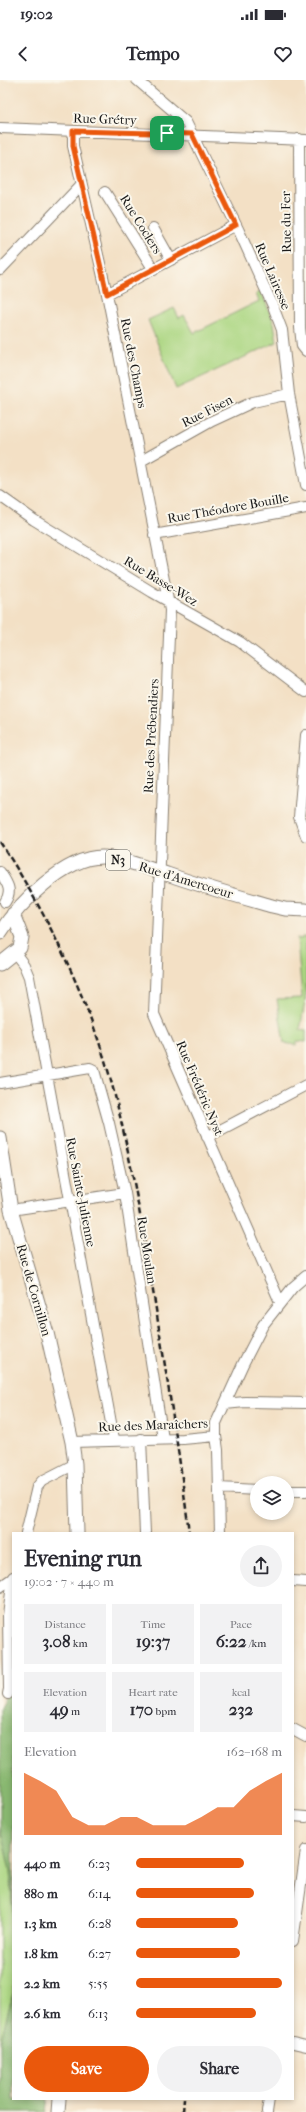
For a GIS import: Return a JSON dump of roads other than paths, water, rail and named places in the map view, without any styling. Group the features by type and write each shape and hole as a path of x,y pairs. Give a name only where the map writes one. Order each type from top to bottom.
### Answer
{"main road":[{"name":"Rue d'Amercoeur","path":"13,914 21,905 60,873 84,861 102,857 160,872 272,906 285,909 306,910"},
{"name":"N3","path":"0,934 13,914"},
{"path":"0,964 20,948 22,937 13,914"},
{"name":"Rue de Cornillon","path":"0,1138 11,1210 47,1333 72,1442 75,1464 76,1532"},
{"path":"58,2112 59,2100"}],"street":[{"name":"Rue Lairesse","path":"137,80 181,116 192,134 236,225 282,330 289,394 306,485"},
{"name":"Rue Grétry","path":"0,128 192,134 303,140"},
{"name":"Rue des Champs","path":"73,131 73,146 107,294 141,461 154,535 169,601"},
{"name":"Rue du Fer","path":"303,140 302,346 306,351"},
{"path":"0,270 82,185"},
{"name":"Rue Coclers","path":"105,192 154,270"},
{"path":"107,294 236,225"},
{"path":"153,228 171,260"},
{"path":"282,330 303,327"},
{"name":"Rue Fisen","path":"141,461 212,421 253,402 289,394"},
{"name":"Rue Basse-Wez","path":"0,496 40,524 240,642 306,692"},
{"name":"Rue Théodore Bouille","path":"154,535 306,508"},
{"name":"Rue des Prébendiers","path":"160,872 162,786 170,610 169,601"},
{"path":"306,735 299,817 306,836"},
{"path":"0,872 10,889 10,894 3,901 13,914"},
{"name":"Rue Frédéric Nyst","path":"160,872 154,1014 280,1302"},
{"name":"Rue Sainte-Julienne","path":"15,953 24,965 29,977 114,1439"},
{"name":"Rue Moulan","path":"46,1075 93,1068 109,1123 125,1193 163,1439"},
{"path":"0,1083 46,1075"},
{"path":"207,1137 306,1085"},
{"path":"11,1210 125,1193"},
{"name":"Rue des Maraîchers","path":"72,1442 114,1439 163,1439 216,1436 216,1423 263,1325 297,1282 306,1276"},
{"path":"226,1404 245,1402 306,1403"},
{"path":"216,1436 220,1532"},
{"path":"141,1439 145,1532"},
{"path":"26,1532 37,1487 42,1481 75,1464"},
{"path":"219,1488 250,1490"},
{"path":"294,1491 306,1491"},
{"path":"0,1587 12,1579"},
{"path":"294,1581 306,1582"},
{"path":"8,1694 8,1616 12,1582"},
{"path":"294,1730 306,1736"},
{"path":"294,1816 306,1817"},
{"path":"294,1937 302,1908 306,1850"},
{"path":"294,2043 306,2046"},
{"path":"267,2112 269,2100"}],"railway":[{"path":"0,842 36,901 52,931 81,994 105,1059 132,1171 155,1303 182,1475 189,1532"},
{"path":"183,2112 184,2100"}]}
